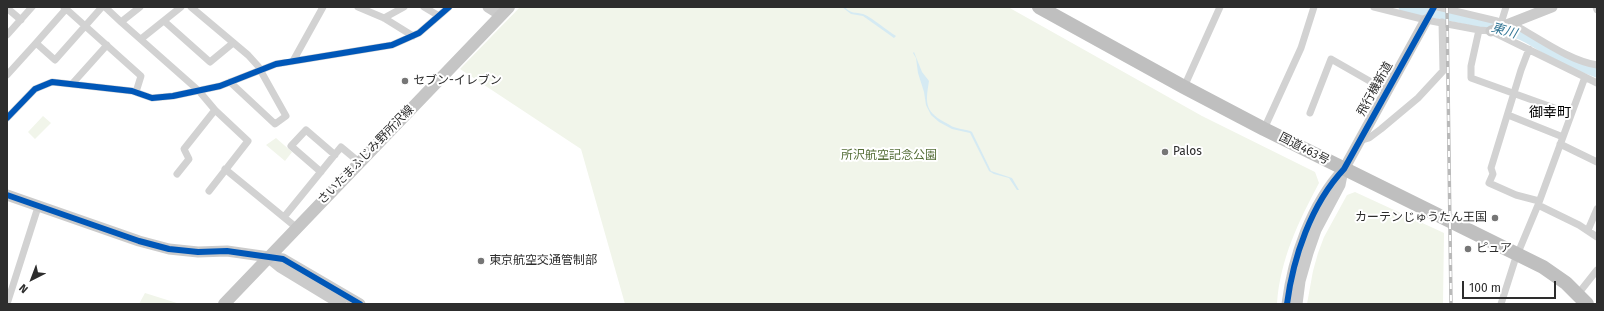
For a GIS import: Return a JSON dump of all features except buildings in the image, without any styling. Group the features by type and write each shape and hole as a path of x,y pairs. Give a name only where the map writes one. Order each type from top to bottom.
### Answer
{"highway":[{"name":"国道463号","path":"1039,7 1264,129 1518,254 1555,275 1582,299"}],"main road":[{"name":"さいたまふじみ野所沢線","path":"224,304 505,11"}],"street":[{"path":"7,36 32,7"},
{"path":"36,43 55,60 104,7 199,90 214,110 248,141 209,191"},
{"path":"121,22 140,7"},
{"path":"141,39 181,7"},
{"path":"191,7 248,55 261,70 286,116 275,124 230,82"},
{"path":"293,61 323,7"},
{"path":"358,7 384,18 413,36"},
{"path":"384,18 404,7"},
{"path":"424,7 439,16"},
{"path":"7,118 35,89 52,82 136,92 152,98 158,98 230,82 276,64 388,46 419,33 449,7"},
{"path":"488,7 505,11"},
{"path":"1184,86 1220,7"},
{"path":"1264,129 1301,48 1314,7"},
{"path":"1374,7 1479,30 1501,27 1520,28 1572,57 1597,66"},
{"path":"1501,27 1506,7"},
{"path":"1501,27 1552,7"},
{"path":"7,8 21,20"},
{"path":"7,75 65,8 141,76 136,92"},
{"path":"1427,18 1435,8 1497,21 1501,27 1529,48 1597,83"},
{"name":"飛行機新道","path":"1344,169 1427,18"},
{"path":"164,21 210,62 233,43"},
{"path":"1359,141 1369,138 1381,129 1418,98 1443,71 1442,22"},
{"path":"1479,30 1470,77 1571,114"},
{"path":"72,84 107,45"},
{"path":"1529,48 1491,168 1493,174 1489,183 1538,203 1588,230 1597,237"},
{"path":"1310,113 1331,59 1387,92"},
{"path":"1501,304 1518,254 1585,77"},
{"path":"177,174 189,160 184,149 214,110"},
{"path":"1508,115 1563,137"},
{"path":"321,172 291,146 306,130 335,155"},
{"path":"1560,144 1597,162"},
{"path":"284,217 341,147 359,162"},
{"path":"225,169 297,228"},
{"path":"1287,304 1294,267 1306,232 1332,181 1344,169"},
{"path":"1297,304 1300,281 1310,245 1316,230 1340,185 1344,169"},
{"path":"7,195 139,241 169,249 184,252 227,251 283,259 360,304"},
{"path":"7,304 38,207"},
{"path":"1588,230 1597,209"},
{"path":"269,258 280,267 341,304"},
{"path":"1582,299 1597,270"}],"green space":[{"name":"所沢航空記念公園","path":"520,7 1008,7 1202,116 1315,172 1319,183 1304,212 1286,256 1277,304 625,304 581,149 460,69"},
{"path":"43,116 51,123 35,139 28,132"},
{"path":"276,138 292,152 285,161 266,145"},
{"path":"1355,192 1444,233 1443,304 1307,304 1313,271 1324,237 1347,195"},
{"path":"145,293 180,304 139,304"}],"water":[{"path":"842,7 845,7 851,12 867,16 896,36 894,38 863,16 851,14"},
{"path":"914,52 922,72 929,81 927,102 931,111 940,120 951,126 972,132 991,171 1012,178 1019,190 1017,190 1009,178 989,171 970,133 952,129 939,122 931,115 926,105"}],"waterway":[{"name":"東川","path":"1404,7 1478,21 1506,29 1524,36 1569,61 1597,72"}],"railway":[{"path":"1447,7 1451,304"}],"cycle path":[{"path":"7,118 35,89 52,82 132,91 152,98 173,96 220,86 276,64 392,45 419,33 449,7"},
{"path":"1287,304 1299,250 1313,215 1332,183 1344,169 1434,7"},
{"path":"7,195 139,241 169,249 198,252 227,251 283,259 360,304"}],"place":[{"name":"セブン-イレブン","path":"405,81"},
{"name":"Palos","path":"1165,152"},
{"name":"カーテンじゅうたん王国","path":"1495,218"},
{"name":"ピュア","path":"1468,249"},
{"name":"東京航空交通管制部","path":"481,261"}],"district":[{"name":"御幸町","path":"1550,113"}]}
